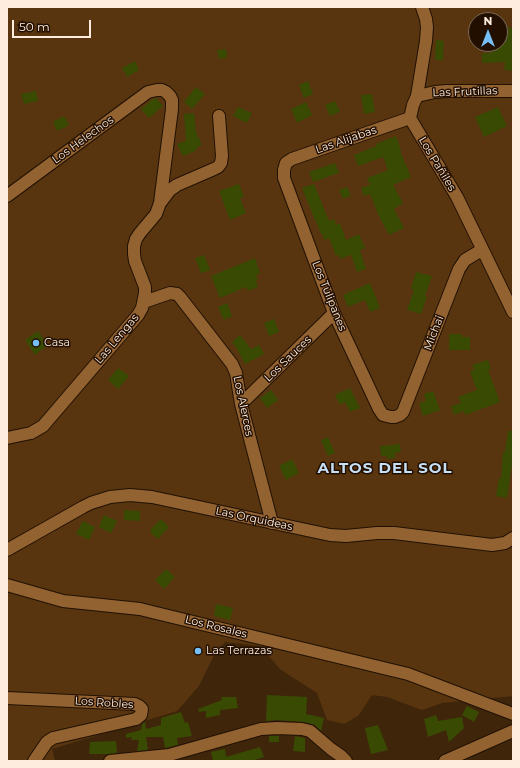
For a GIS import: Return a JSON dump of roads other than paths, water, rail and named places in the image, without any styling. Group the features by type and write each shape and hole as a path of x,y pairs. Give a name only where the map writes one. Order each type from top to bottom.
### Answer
{"street":[{"path":"410,118 417,96 427,34 426,19 422,7"},
{"name":"Los Helechos","path":"7,196 144,95 153,91 162,90"},
{"name":"Las Lengas","path":"7,438 31,433 43,426 138,315 142,308 145,287 135,261 134,246 140,233 156,214 160,203 172,104 170,96 162,90"},
{"name":"Las Frutillas","path":"417,96 447,91 513,91"},
{"path":"160,203 170,190 177,185 214,169 221,164 222,156 219,116"},
{"name":"Las Alijabas","path":"284,166 292,159 410,118"},
{"name":"Los Pañiles","path":"410,118 457,197 513,312"},
{"name":"Los Tulipanes","path":"284,166 284,178 334,313 380,412 391,417"},
{"name":"Michai","path":"391,417 400,415 405,408 459,269 465,260 482,250"},
{"name":"Los Alerces","path":"144,302 170,293 177,294 232,364 236,373 241,404 272,523"},
{"name":"Los Sauces","path":"241,404 334,313"},
{"name":"Las Orquideas","path":"7,550 83,507 101,500 130,495 152,497 338,536 394,533 492,545 505,543 513,538"},
{"name":"Los Rosales","path":"7,585 63,601 140,609 402,673 513,714"},
{"name":"Los Robles","path":"7,698 135,704 142,709 141,715 136,719 53,738 45,745 34,761"},
{"path":"110,761 169,755 261,730 276,728 302,729 310,731 346,761"},
{"path":"445,761 513,731"}],"place":[{"name":"Casa","path":"36,343"},
{"name":"Las Terrazas","path":"198,651"}],"district":[{"name":"ALTOS DEL SOL","path":"385,469"}]}
